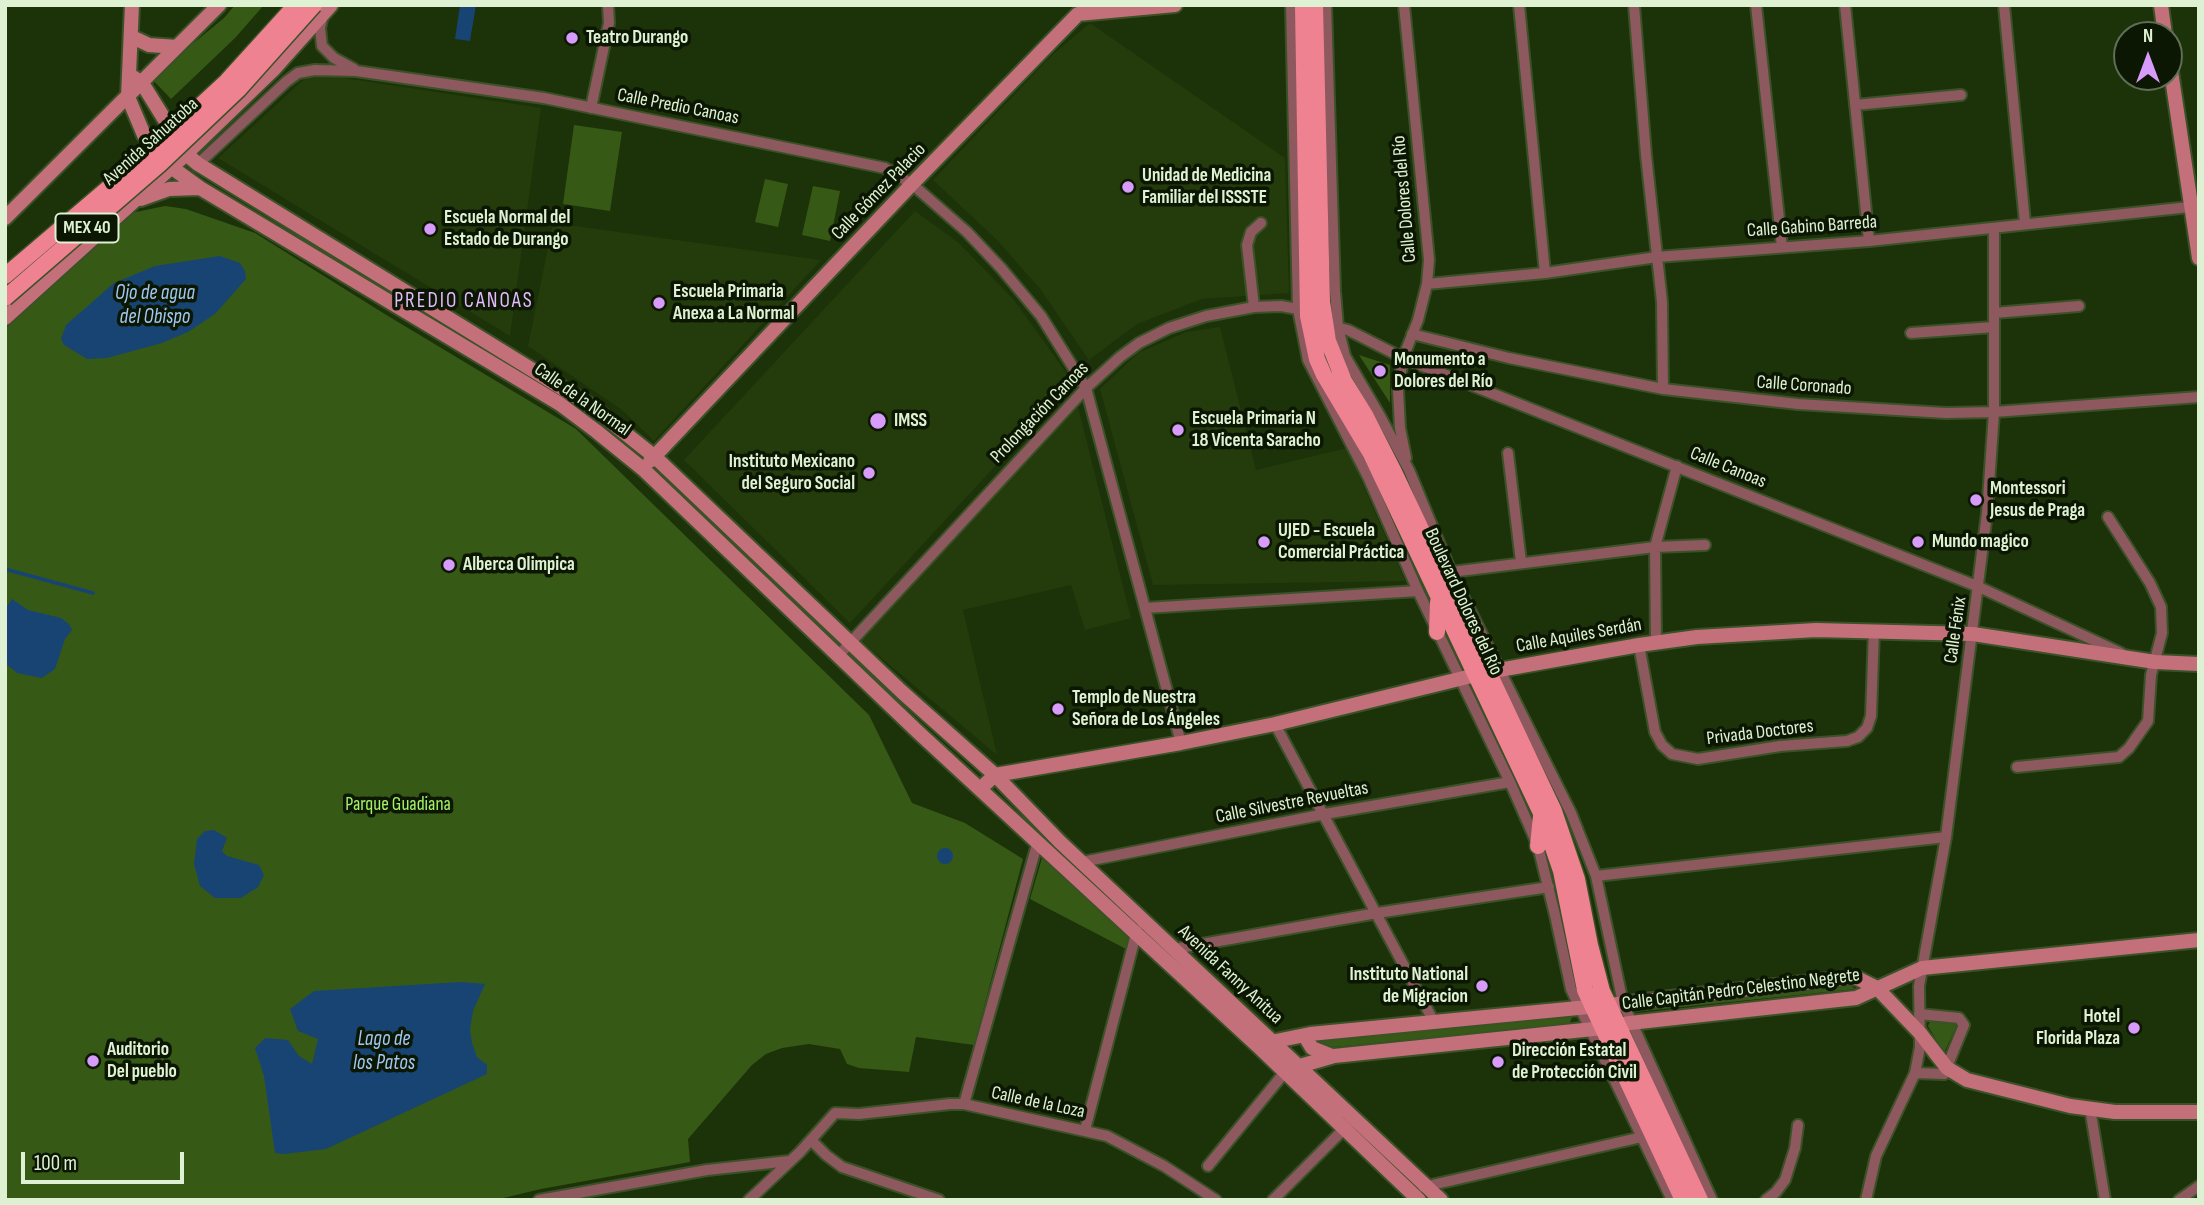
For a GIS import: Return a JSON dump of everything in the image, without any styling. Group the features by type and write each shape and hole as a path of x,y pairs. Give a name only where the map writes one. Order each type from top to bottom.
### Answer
{"main road":[{"path":"132,5 136,79"},
{"path":"6,216 128,97 136,79 177,47 219,5"},
{"name":"Avenida Sahuatoba","path":"5,276 156,147 227,81 296,5"},
{"name":"Calle Gómez Palacio","path":"643,469 1076,10 1175,5"},
{"name":"Boulevard Dolores del Río","path":"1303,5 1303,312 1312,343 1324,375 1359,432 1439,600 1554,811 1577,879 1601,1006"},
{"name":"Boulevard Dolores del Río","path":"1315,5 1322,302 1331,325 1328,341 1344,381 1394,472 1541,813 1558,860 1581,974 1601,1006 1700,1200"},
{"path":"5,318 187,154 273,70 322,9"},
{"name":"Avenida Sahuatoba","path":"5,298 160,164 322,9"},
{"path":"132,37 149,45 177,47"},
{"name":"Calle de la Normal","path":"136,79 187,154 198,164 591,406 655,457 902,692 995,775"},
{"path":"2175,91 2195,206 2199,258"},
{"name":"Calle de la Normal","path":"128,97 144,135 171,167 200,188 561,404 596,430 643,469 980,789"},
{"path":"130,204 169,189 200,188 212,172"},
{"path":"1324,375 1332,407"},
{"path":"1437,632 1439,600"},
{"name":"Calle Aquiles Serdán","path":"995,775 1181,743 1275,724 1480,674 1656,642 1781,631 1874,630 1973,634 2155,662 2199,664"},
{"path":"980,789 995,775"},
{"name":"Avenida Fanny Anitua","path":"995,775 1060,842 1174,949 1264,1043"},
{"name":"Avenida Fanny Anitua","path":"980,789 1137,933 1292,1065 1414,1195"},
{"path":"1538,846 1541,813"},
{"path":"1038,841 1049,838 1060,842"},
{"name":"Calle Capitán Pedro Celestino Negrete","path":"1292,1065 1334,1056 1856,998 1922,968 2199,940"},
{"name":"Calle Capitán Pedro Celestino Negrete","path":"1264,1043 1847,977 1862,979 1877,988"},
{"path":"1877,988 1920,1033 1947,1068 1967,1080 2070,1106 2127,1112 2199,1112"},
{"name":"Boulevard Dolores del Río","path":"1611,1026 1683,1200"},
{"path":"1308,1036 1312,1048 1334,1056"},
{"path":"1292,1065 1308,1036"},
{"name":"Avenida Fanny Anitua","path":"1349,1123 1441,1200"}],"street":[{"path":"591,108 609,23 608,5"},
{"path":"1291,5 1303,312 1308,360 1368,477 1437,632 1480,674 1571,813 1595,876 1601,1006"},
{"path":"1326,5 1331,325 1345,356 1409,470 1451,572 1510,782 1538,846 1565,971 1601,1006 1712,1200"},
{"name":"Calle Dolores del Río","path":"1404,5 1429,260 1427,284 1403,358 1398,390 1398,410 1409,470"},
{"path":"1519,5 1545,273"},
{"path":"1634,5 1662,302 1664,389"},
{"path":"1756,5 1782,247"},
{"path":"1844,5 1868,241"},
{"path":"2004,5 2025,223"},
{"path":"322,9 322,46 334,58 356,71"},
{"name":"Calle Predio Canoas","path":"198,164 298,74 315,69 356,71 501,91 591,108 855,161 885,169 912,184 967,232 1002,268 1041,316 1086,388 1181,743"},
{"path":"1855,104 1961,95"},
{"name":"Calle Gabino Barreda","path":"1427,284 1545,273 1657,257 1868,241 2195,206"},
{"path":"1254,307 1247,245 1251,232 1261,223"},
{"name":"Calle Fénix","path":"1866,1200 1876,1156 1915,1073 1920,1047 1922,968 1946,837 1987,513 1994,412 1994,228"},
{"name":"Prolongación Canoas","path":"838,656 1086,388 1139,342 1169,328 1206,316 1254,307 1281,306 1303,312"},
{"path":"1994,313 2079,306"},
{"name":"Calle Canoas","path":"1303,312 1403,358 1979,587 2133,659"},
{"path":"1911,333 1994,327"},
{"name":"Calle Coronado","path":"1412,334 1509,358 1664,389 1798,404 1946,413 2199,397"},
{"path":"1508,453 1521,562"},
{"path":"1656,642 1655,547 1676,466"},
{"path":"2017,767 2112,758 2124,754 2148,721 2151,675 2162,633 2161,607 2150,583 2108,517"},
{"path":"1451,572 1655,547 1705,545"},
{"path":"1145,608 1418,591"},
{"name":"Privada Doctores","path":"1639,645 1655,732 1662,745 1672,754 1698,758 1780,746 1847,741 1858,737 1867,728 1871,716 1874,630"},
{"path":"1275,724 1434,1022"},
{"name":"Calle Silvestre Revueltas","path":"1082,862 1325,814 1510,782"},
{"path":"1595,876 1946,837"},
{"path":"964,1104 1038,841"},
{"path":"1174,949 1377,913 1549,887"},
{"path":"1085,1130 1141,918"},
{"path":"1915,1073 1940,1076 1947,1068 1964,1028 1959,1017 1919,1014"},
{"path":"1611,1026 1642,1137 1672,1200"},
{"path":"1208,1166 1292,1065"},
{"name":"Calle de la Loza","path":"811,1140 835,1113 859,1114 964,1104 1085,1130 1126,1144 1216,1200"},
{"path":"2090,1108 2105,1200"},
{"path":"1273,1200 1349,1123"},
{"path":"1766,1200 1782,1186 1795,1149 1798,1125"},
{"path":"1414,1195 1427,1186 1642,1137"},
{"path":"749,1200 811,1140 826,1156 842,1167 939,1200"},
{"path":"538,1200 708,1170 789,1161"},
{"path":"2179,1200 2199,1186"}],"shaded area":[{"path":"1090,23 1285,158 1289,293 1202,299 1137,324 1089,360 1040,289 997,240 933,180 1050,57"},
{"name":"Escuela Normal del Estado de Durango","path":"311,73 541,108 510,336 218,158"},
{"name":"IMSS","path":"915,211 959,243 1014,300 1073,382 850,623 684,460"},
{"name":"Escuela Primaria Anexa a La Normal","path":"553,223 821,260 654,441 622,410 528,346"},
{"path":"1220,327 1256,470 1347,448 1405,581 1153,585 1100,389 1138,353 1186,332"},
{"path":"1078,407 1131,618 1085,630 1071,585 963,610 997,755 861,641"}],"green space":[{"path":"235,5 264,5 235,38 171,99 151,78 224,18"},
{"path":"574,125 622,132 610,211 563,204"},
{"path":"765,179 788,184 778,227 755,222"},
{"path":"813,186 840,191 830,241 802,235"},
{"name":"Parque Guadiana","path":"165,206 186,209 255,233 576,429 869,715 912,803 965,823 1023,859 974,1045 916,1037 909,1072 859,1068 847,1064 840,1049 809,1044 782,1048 766,1054 752,1065 688,1139 690,1162 495,1200 5,1200 5,329 126,214"},
{"path":"1359,355 1390,365 1390,403"},
{"path":"1042,858 1131,933 1126,949 1030,899"},
{"path":"1848,983 1855,989 1634,1012 1633,1004"},
{"path":"1567,1011 1572,1018 1569,1024 1334,1047 1318,1044 1317,1040"},
{"path":"1930,1021 1953,1021 1957,1025 1944,1053 1928,1026"}],"water":[{"path":"460,5 476,5 470,41 455,39"},
{"name":"Ojo de agua del Obispo","path":"220,256 240,263 246,279 215,314 188,332 162,343 107,358 87,359 64,345 61,339 66,325 114,283 155,266"},
{"path":"12,599 28,610 61,618 72,630 65,639 55,669 42,678 17,673 5,663 5,609"},
{"path":"214,830 227,838 222,851 227,856 259,865 264,875 258,887 241,898 215,898 200,886 194,864 197,839 205,831"},
{"path":"942,848 948,848 953,856 951,862 942,864 937,859 937,853"},
{"name":"Lago de los Patos","path":"461,982 485,984 473,1011 470,1029 477,1057 487,1065 487,1074 326,1149 275,1153 264,1076 255,1048 265,1038 288,1040 299,1056 312,1064 318,1039 298,1031 290,1009 314,991"}],"waterway":[{"path":"5,569 93,593"}],"place":[{"name":"Teatro Durango","path":"572,38"},
{"name":"Unidad de Medicina Familiar del ISSSTE","path":"1128,187"},
{"name":"Escuela Normal del Estado de Durango","path":"430,229"},
{"name":"Escuela Primaria Anexa a La Normal","path":"659,303"},
{"name":"Monumento a Dolores del Río","path":"1380,371"},
{"name":"IMSS","path":"878,421"},
{"name":"Escuela Primaria N 18 Vicenta Saracho","path":"1178,430"},
{"name":"Instituto Mexicano del Seguro Social","path":"869,473"},
{"name":"Montessori Jesus de Praga","path":"1976,500"},
{"name":"UJED - Escuela Comercial Práctica","path":"1264,542"},
{"name":"Mundo magico","path":"1918,542"},
{"name":"Alberca Olimpica","path":"449,565"},
{"name":"Templo de Nuestra Señora de Los Ángeles","path":"1058,709"},
{"name":"Instituto National de Migracion","path":"1482,986"},
{"name":"Hotel Florida Plaza","path":"2134,1028"},
{"name":"Auditorio Del pueblo","path":"93,1061"},
{"name":"Dirección Estatal de Protección Civil","path":"1498,1062"}],"district":[{"name":"PREDIO CANOAS","path":"464,302"}]}
